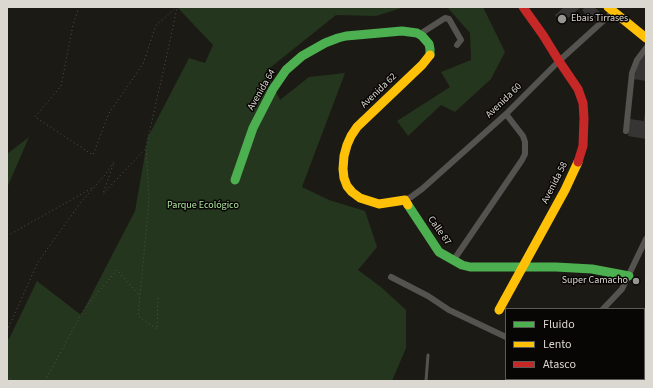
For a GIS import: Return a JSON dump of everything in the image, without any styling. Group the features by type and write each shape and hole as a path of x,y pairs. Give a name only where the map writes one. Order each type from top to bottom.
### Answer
{"street":[{"name":"Avenida 58","path":"500,310 565,190 576,167 583,146 583,103 578,89 523,7"},
{"name":"Avenida 60","path":"405,200 422,189 506,114 611,9"},
{"path":"611,9 646,38"},
{"path":"420,34 444,18 449,19 461,40 456,45"},
{"name":"Avenida 64","path":"235,180 253,128 273,88 286,70 302,56 324,43 346,36 402,31 410,31 420,34"},
{"name":"Avenida 62","path":"405,200 379,204 360,198 347,186 343,169 344,156 351,136 357,126 427,59 430,54 429,44 420,34"},
{"path":"626,132 632,73 637,60 645,50"},
{"path":"453,261 525,154 525,142 523,136 506,114"},
{"name":"Calle 87","path":"405,200 439,252 462,265 470,267 556,267 592,269 628,276"},
{"path":"607,308 622,289 646,239"},
{"path":"391,277 428,296 449,310 505,337"}],"lane":[{"path":"426,381 428,355"}],"path":[{"path":"79,7 73,25 61,86 34,117 93,155 109,113 143,64 156,25 177,7"},
{"path":"158,295 157,330 138,316 149,200 146,148 177,7"},
{"path":"7,331 38,262 81,202 105,175 114,162 103,194 146,148"},
{"path":"7,236 95,187"},
{"path":"45,381 84,309 116,270 140,296"},
{"path":"7,376 13,381"}],"green space":[{"name":"Parque Ecológico","path":"177,7 405,7 376,16 336,15 266,71 280,100 309,77 345,73 302,187 329,200 365,211 377,247 358,270 381,287 406,310 406,348 392,381 7,381 7,338 9,339 37,281 81,315 135,211 148,137 189,58 205,63 213,45"},
{"path":"447,7 483,7 505,52 491,79 455,112 441,105 408,136 397,121 450,87 441,72 471,60 470,33"},
{"path":"29,137 7,188 7,154"}],"building":[{"name":"Ebais Tirrases","path":"564,7 581,7 561,24 555,15"},
{"path":"585,7 594,7 600,12 591,21 582,10"},
{"path":"646,53 646,81 634,79 639,60"},
{"path":"645,111 646,139 628,136 630,119 644,121"}],"traffic: fast":[{"path":"235,180 253,128 273,89 286,70 302,56 325,43 338,38 402,31 417,33 422,36 429,44 430,55"},
{"path":"408,205 439,252 462,265 470,267 556,267 592,269 629,276"}],"traffic: slow":[{"path":"608,7 646,38"},
{"path":"408,205 405,200 379,204 360,198 352,192 347,186 344,178 344,156 351,136 357,127 422,65 430,55"},
{"path":"499,310 565,190 578,162"}],"traffic: jam":[{"path":"523,7 578,89 583,103 583,146 578,162"}],"place":[{"name":"Ebais Tirrases","path":"562,19"},
{"name":"Super Camacho","path":"636,281"}]}
